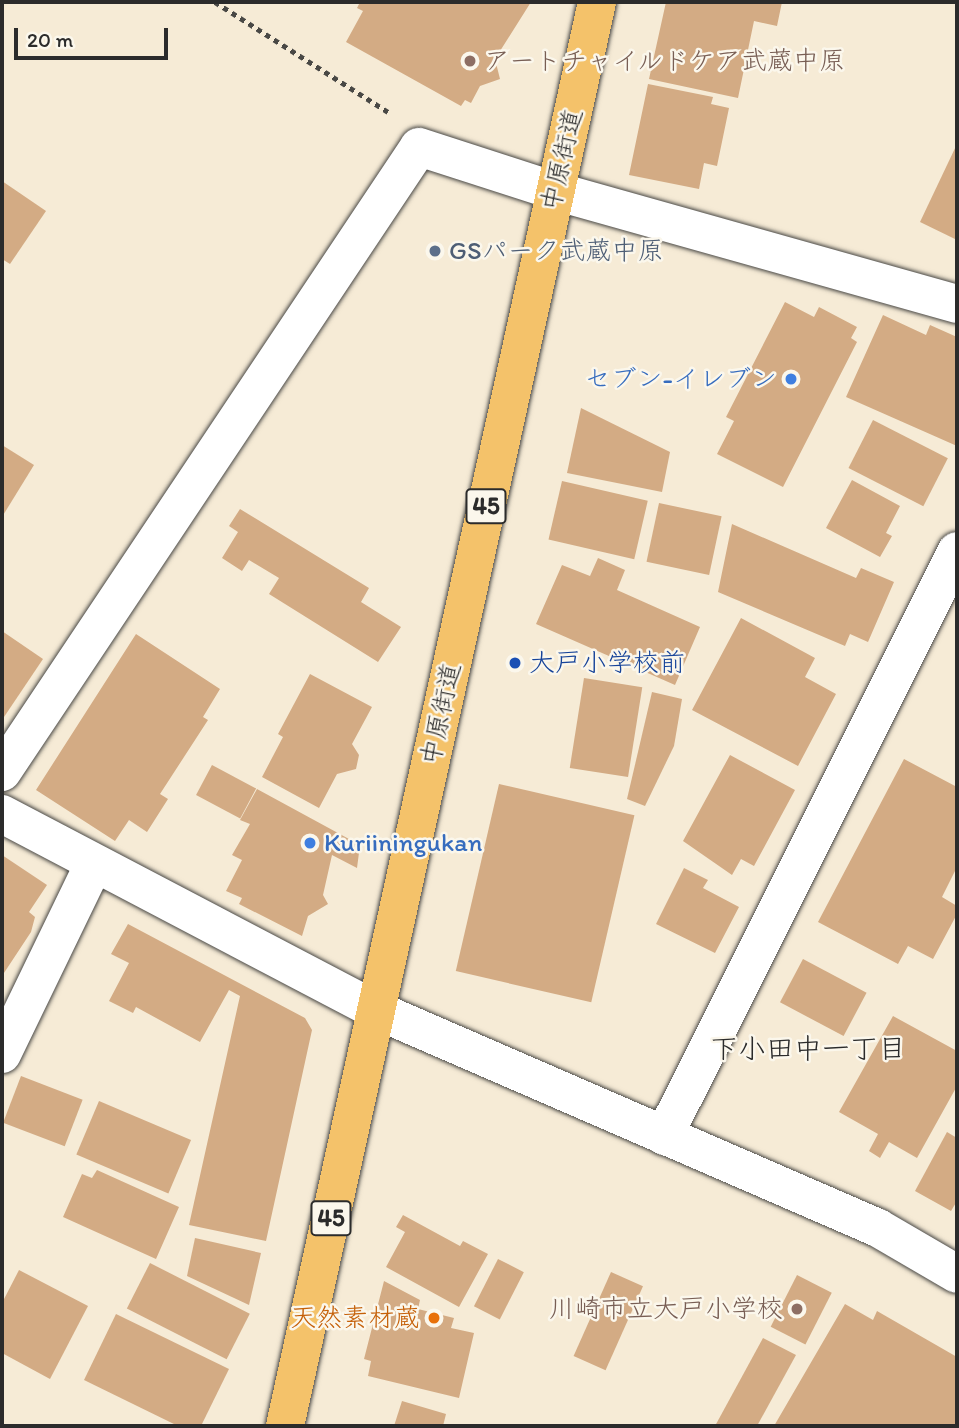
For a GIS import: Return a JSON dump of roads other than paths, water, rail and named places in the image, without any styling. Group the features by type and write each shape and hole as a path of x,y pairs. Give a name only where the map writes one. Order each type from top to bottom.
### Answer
{"main road":[{"name":"中原街道","path":"285,1426 597,2"}],"street":[{"path":"2,772 419,147 555,191 957,303"},
{"path":"664,1136 957,551"},
{"path":"2,814 376,1010 878,1228 957,1274"},
{"path":"2,1054 94,864"}],"place":[{"name":"アートチャイルドケア武蔵中原","path":"470,61"},
{"name":"GSパーク武蔵中原","path":"435,251"},
{"name":"セブン-イレブン","path":"791,379"},
{"name":"大戸小学校前","path":"515,663"},
{"name":"Kuriiningukan","path":"310,843"},
{"name":"川崎市立大戸小学校","path":"797,1309"},
{"name":"天然素材蔵","path":"434,1318"}],"district":[{"name":"下小田中一丁目","path":"808,1048"}]}
